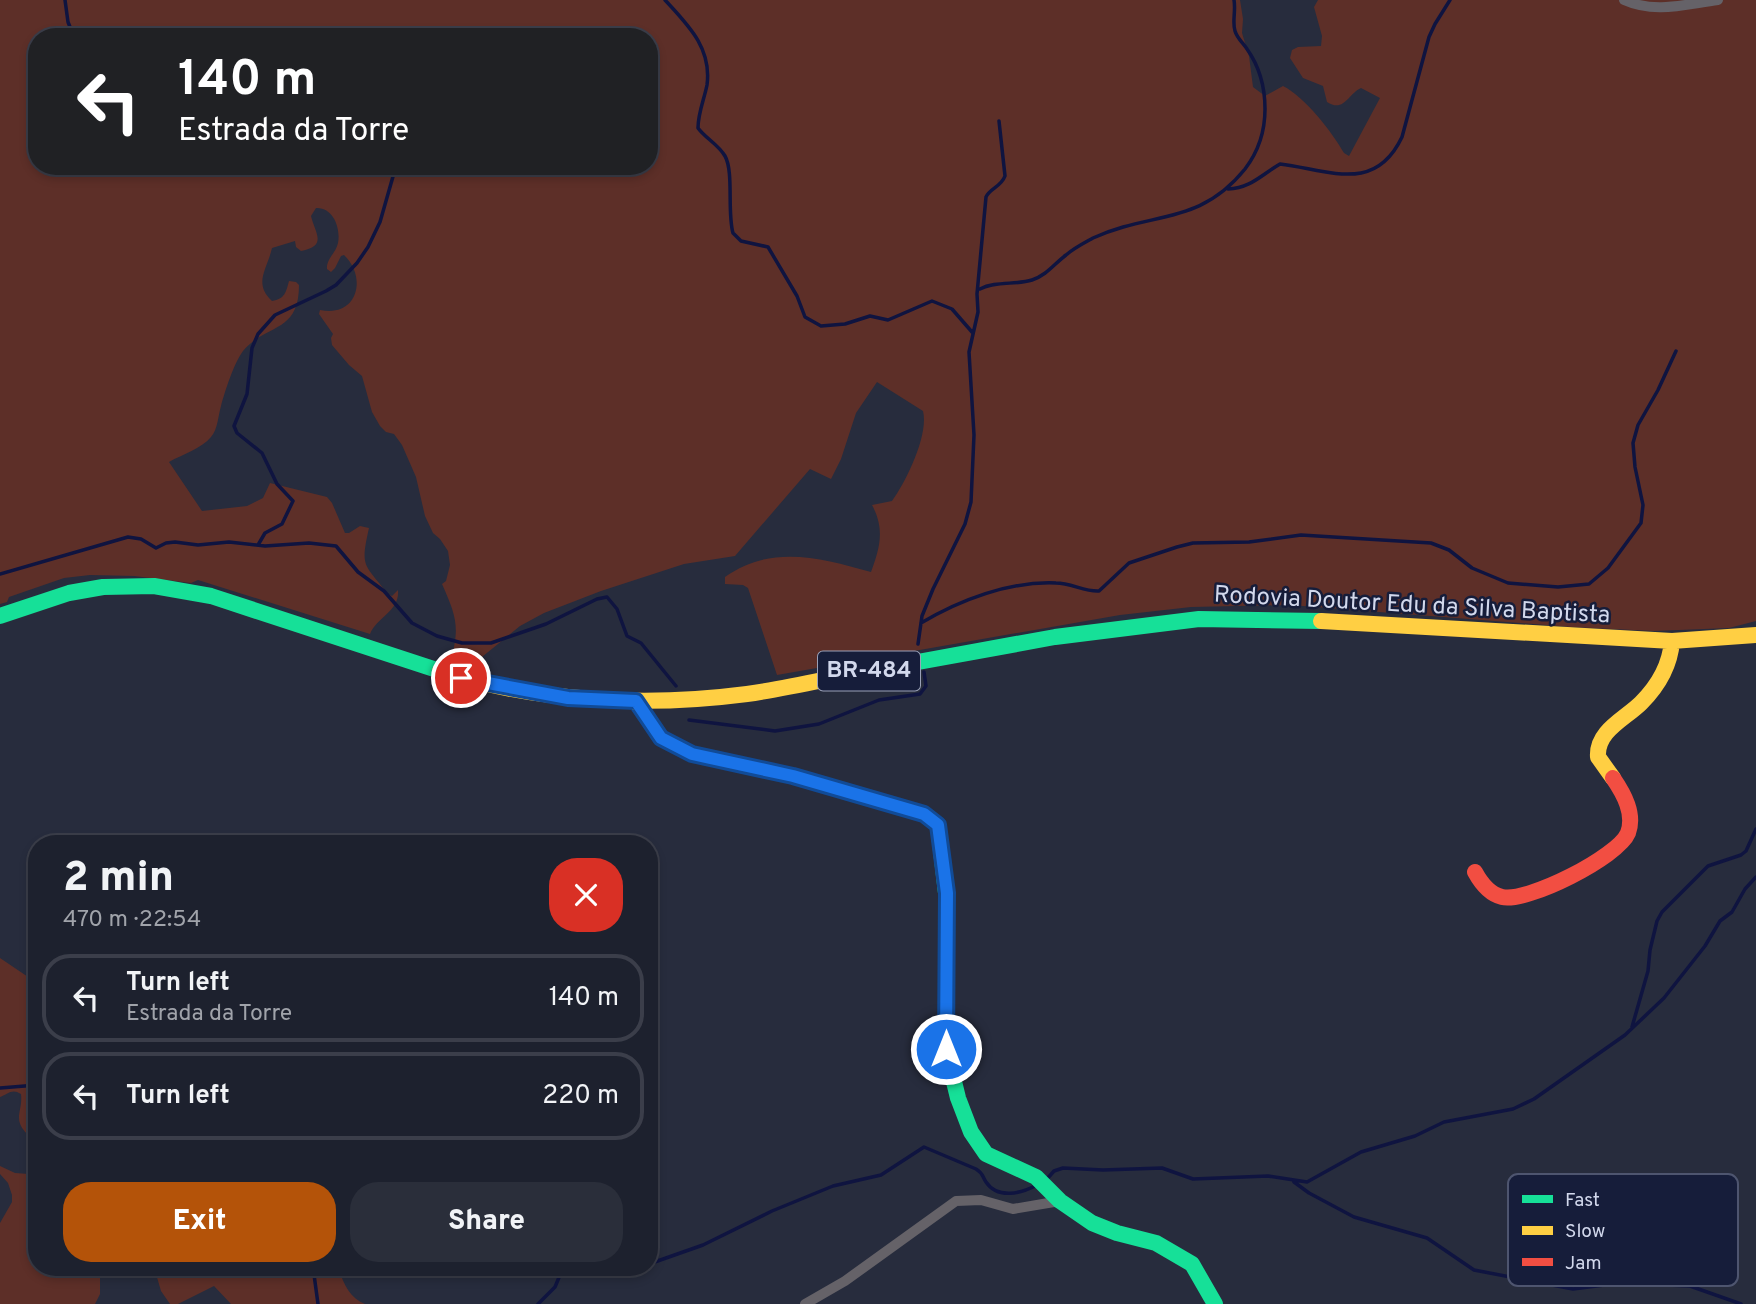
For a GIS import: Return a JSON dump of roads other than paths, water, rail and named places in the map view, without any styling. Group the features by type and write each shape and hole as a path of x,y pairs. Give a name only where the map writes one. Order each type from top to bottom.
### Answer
{"main road":[{"name":"Rodovia Doutor Edu da Silva Baptista","path":"0,616 69,593 103,587 154,586 211,596 461,678 568,698 636,701 746,694 1055,637 1199,619 1287,619 1672,642 1756,635"},
{"path":"1475,872 1480,881 1496,895 1514,899 1576,872 1622,843 1629,828 1626,800 1596,751 1598,744 1610,730 1639,704 1659,680 1670,659 1672,642"},
{"path":"636,701 661,738 692,754 793,776 924,814 938,825 947,893 946,1049 958,1098 971,1132 986,1154 1040,1180 1060,1200 1092,1223 1156,1243 1192,1264 1215,1304"}],"street":[{"path":"1624,0 1636,5 1673,8 1718,0"},
{"path":"805,1304 845,1281 956,1201 981,1200 1013,1209 1060,1200"}],"waterway":[{"path":"65,0 70,28"},
{"path":"665,0 696,38 706,60 707,85 698,128 722,152 728,163 733,233 741,241 768,247 797,296 805,317 821,326 845,324 870,316 888,320 932,301 952,309 972,332"},
{"path":"980,289 1032,280 1093,238 1192,209 1228,187 1245,169 1260,141 1265,101 1255,63 1235,31 1234,0"},
{"path":"1228,189 1250,184 1280,164 1349,174 1378,166 1391,155 1402,137 1429,37 1450,0"},
{"path":"918,644 922,616 965,524 971,502 974,435 969,352 978,312 977,294 986,197 1005,176 999,121"},
{"path":"258,545 265,533 282,524 293,501 277,484 262,453 237,433 234,426 247,394 252,348 258,334 275,315 336,285 357,263 380,222 393,175"},
{"path":"921,623 968,600 1021,585 1062,583 1099,591 1129,563 1193,543 1249,542 1301,535 1431,543 1449,550 1472,568 1508,583 1558,587 1589,584 1608,568 1641,523 1643,505 1633,443 1638,425 1676,351"},
{"path":"0,574 128,537 141,539 156,548 175,542 198,545 229,542 265,546 309,543 336,546 358,572 384,591 412,623 437,636 462,643 491,643 546,624 597,599 607,597 617,609 627,636 641,643 676,686"},
{"path":"689,720 775,731 819,724 879,700 920,694 926,686 924,672"},
{"path":"1632,1027 1648,971 1657,921 1662,912 1708,866 1746,851 1756,829"},
{"path":"1047,1179 1054,1171 1063,1168 1162,1168 1193,1179 1268,1176 1307,1182 1361,1152 1415,1136 1444,1122 1513,1109 1534,1099 1625,1035 1664,998 1756,877"},
{"path":"0,1088 28,1086"},
{"path":"658,1261 703,1245 772,1211 833,1186 881,1175 924,1147 976,1169 991,1188 997,1191 1017,1192 1037,1185"},
{"path":"1294,1182 1354,1217 1427,1238 1474,1270 1508,1277"},
{"path":"314,1276 318,1304"},
{"path":"538,1304 555,1287 560,1276"},
{"path":"1557,1286 1573,1289 1596,1286"},
{"path":"1690,1286 1741,1304"}]}
